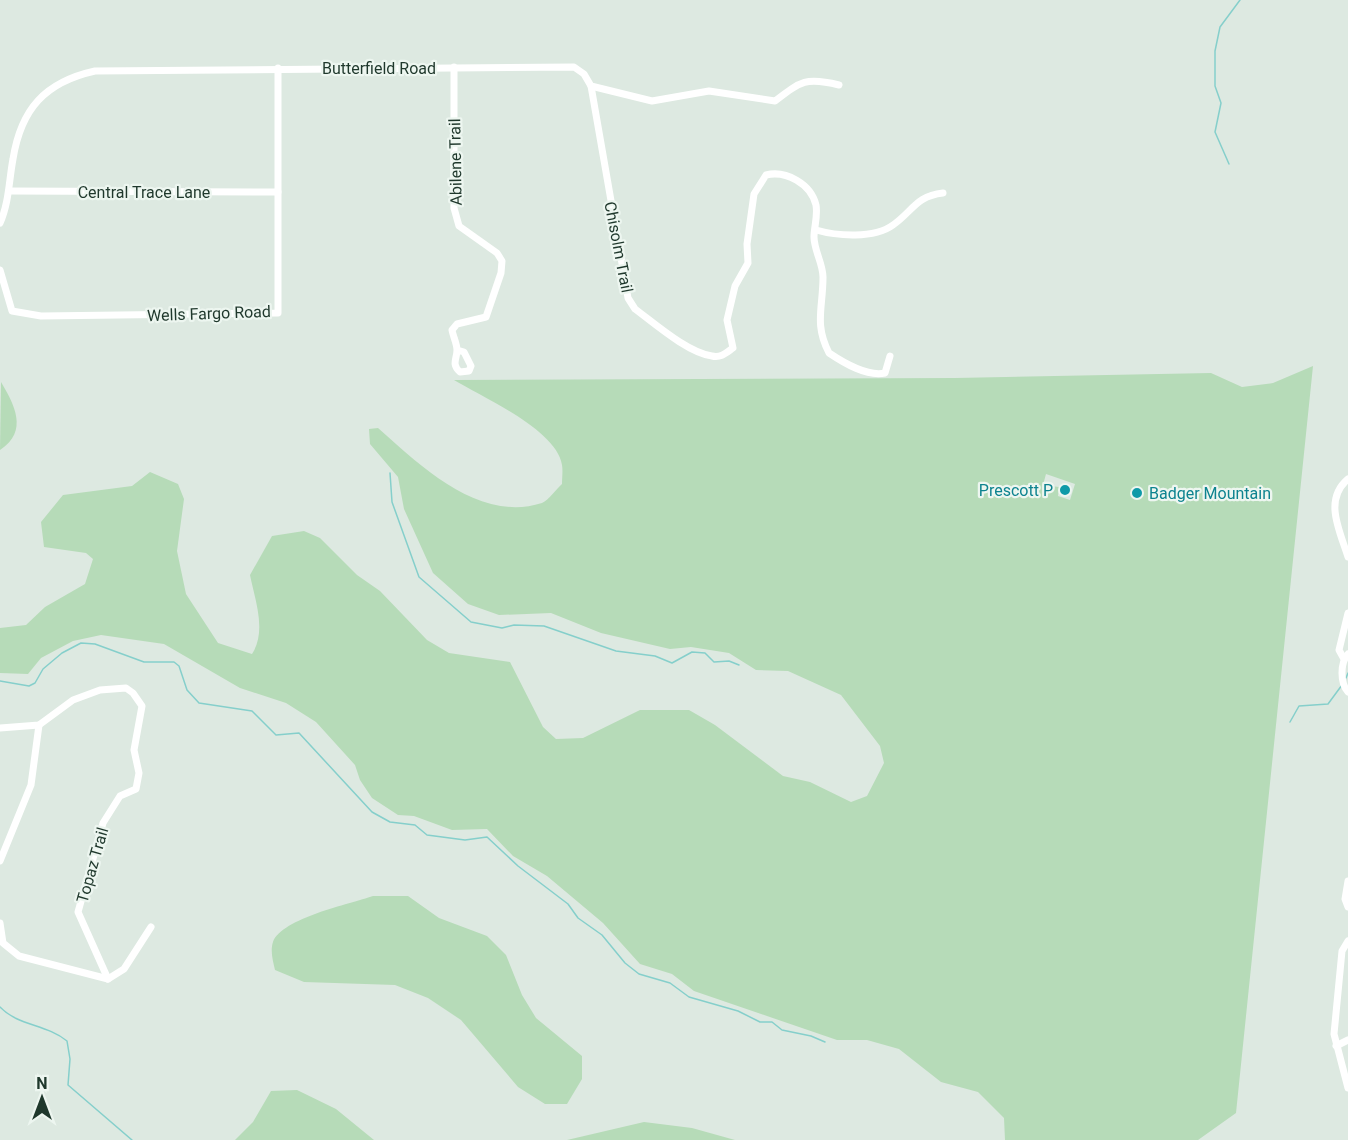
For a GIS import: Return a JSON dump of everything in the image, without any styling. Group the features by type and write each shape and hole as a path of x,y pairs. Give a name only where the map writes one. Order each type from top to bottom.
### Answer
{"street":[{"name":"Abilene Trail","path":"454,67 454,208 459,226 497,254 502,266 486,317 457,324 452,330 457,350"},
{"name":"Butterfield Road","path":"0,223 9,191 13,158 21,124 43,94 64,80 94,71 574,67 584,74 591,86 652,101 709,91 775,101 802,81 819,80 839,85"},
{"name":"Wells Fargo Road","path":"0,270 12,311 31,315 278,313 278,68"},
{"name":"Chisolm Trail","path":"591,86 628,298 635,309 699,353 713,357 724,355 733,348 727,320 735,286 748,263 747,244 754,194 766,175 775,173 802,183 811,193 816,206 814,238 823,278 819,305 820,331 829,353 866,372 878,375 885,373 890,356"},
{"name":"Central Trace Lane","path":"9,191 278,192"},
{"path":"816,230 839,234 880,232 892,226 923,197 943,193"},
{"path":"1348,479 1336,492 1333,505 1348,558"},
{"path":"1348,613 1340,650 1346,656 1342,677 1348,692"},
{"name":"Topaz Trail","path":"39,725 73,700 100,690 126,688 133,693 142,706 135,750 139,773 136,789 120,796 103,823 78,912 108,979"},
{"path":"0,728 39,725 31,785 0,861"},
{"path":"1348,881 1345,899 1348,907"},
{"path":"0,923 3,943 19,956 108,979 124,969 151,927"},
{"path":"1348,941 1342,951 1335,1035 1348,1088"},
{"path":"1336,1046 1348,1040"}],"green space":[{"path":"1313,366 1236,1113 1198,1140 1005,1140 1004,1118 978,1092 941,1082 899,1049 867,1040 837,1040 694,991 672,974 640,964 603,923 547,876 513,856 487,829 452,830 414,816 398,815 372,798 360,780 355,765 316,722 286,703 240,688 164,644 101,635 73,641 41,658 28,674 0,673 0,628 26,625 45,607 85,584 93,559 86,553 44,547 41,522 63,495 132,486 150,472 178,484 184,499 177,551 186,594 218,643 252,654 259,635 259,625 250,575 272,536 304,531 320,538 357,575 380,591 427,640 449,653 510,662 543,727 556,739 583,738 640,710 689,710 715,725 783,776 810,782 851,802 867,796 884,763 880,746 841,695 788,671 756,670 729,653 691,647 670,649 601,633 551,613 499,615 468,604 433,573 404,509 398,477 370,444 369,429 378,428 413,459 452,487 474,498 496,505 519,507 542,503 562,484 562,465 557,452 533,427 454,380 955,378 1211,373 1242,387 1273,383","holes":["1046,474 1075,484 1070,500 1058,496 1059,487 1043,485"]},
{"path":"1,382 14,408 16,426 9,443 0,450"},
{"path":"373,896 408,896 439,918 487,936 506,955 522,995 536,1018 582,1056 582,1079 567,1104 545,1104 518,1087 461,1020 428,998 395,985 304,982 275,970 272,949 273,942 279,933 318,913"},
{"path":"297,1090 336,1109 374,1140 235,1140 253,1122 271,1091"},
{"path":"644,1122 692,1128 735,1140 567,1140"}],"waterway":[{"path":"1229,164 1215,132 1221,103 1215,86 1215,51 1220,27 1240,0"},
{"path":"390,473 392,502 419,577 471,622 502,628 514,625 544,626 616,651 655,656 672,663 692,652 705,653 714,662 729,661 739,665"},
{"path":"0,681 29,686 35,683 43,669 62,653 81,643 95,644 144,662 174,662 179,666 187,690 199,703 252,711 276,735 299,733 372,812 390,822 415,825 427,835 465,840 487,837 518,866 568,904 578,918 602,935 625,963 639,974 670,983 689,997 738,1011 760,1022 772,1022 782,1030 811,1036 825,1042"},
{"path":"1346,678 1348,673"},
{"path":"1290,722 1299,706 1328,704 1342,685"},
{"path":"0,1007 15,1018 50,1031 67,1041 70,1059 68,1085 132,1140"}],"place":[{"name":"Prescott P","path":"1065,490"},
{"name":"Badger Mountain","path":"1137,493"}]}
